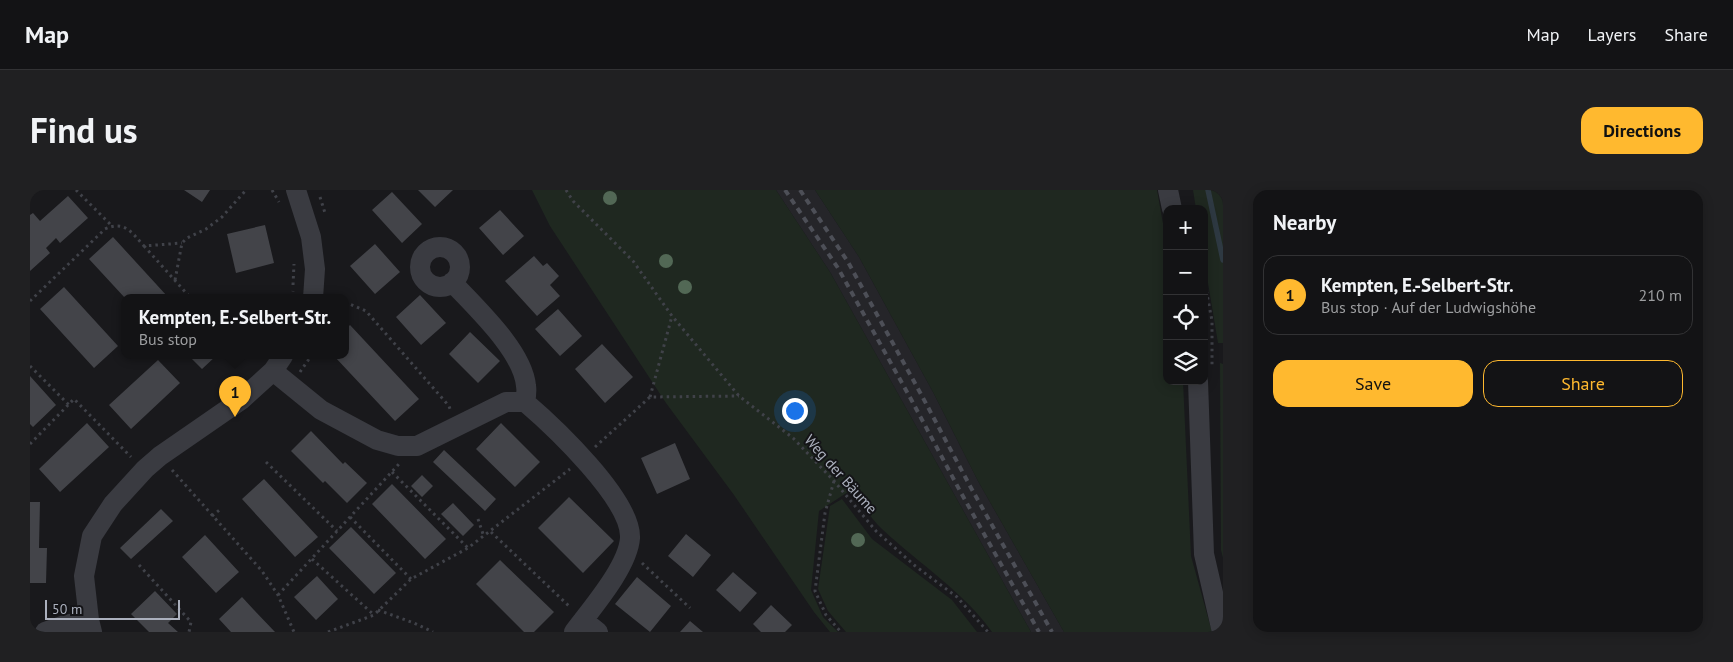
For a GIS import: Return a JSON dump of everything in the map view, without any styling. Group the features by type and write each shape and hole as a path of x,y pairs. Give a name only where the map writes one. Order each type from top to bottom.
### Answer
{"street":[{"path":"296,190 310,237 314,269 313,294"},
{"path":"1168,190 1171,205"},
{"path":"452,282 506,341 521,366 526,386 525,402"},
{"path":"45,632 65,625 90,626 84,576 92,536 113,504 145,469 160,456 241,400 278,363 292,385 322,410 378,440 398,446 417,446 506,402 525,402 550,423 583,458 611,494 628,521 630,538 623,562 585,628"},
{"path":"1198,385 1204,554 1222,632"}],"path":[{"path":"76,190 112,226"},
{"path":"175,280 182,243 222,217 246,190"},
{"path":"272,190 280,204"},
{"name":"Weg der Bäume","path":"566,190 573,202 633,261 672,316 739,396 793,438 834,481 876,531 956,597 988,632"},
{"path":"30,301 105,229 112,226 122,226 129,230 187,294"},
{"path":"144,246 182,243"},
{"path":"292,294 294,257"},
{"path":"349,304 366,311 449,406 454,428"},
{"path":"328,632 374,615 411,579 468,548 491,532 583,458 650,397 672,316"},
{"path":"292,385 309,359"},
{"path":"30,366 69,405"},
{"path":"650,397 739,396"},
{"path":"30,444 74,399 145,469"},
{"path":"278,595 417,446"},
{"path":"266,462 337,531"},
{"path":"166,474 179,464"},
{"path":"171,469 262,571 278,595 294,632"},
{"path":"392,472 468,548"},
{"path":"834,481 825,513 815,591 826,615 841,632"},
{"path":"212,516 222,508"},
{"path":"350,518 411,579"},
{"path":"478,518 484,537"},
{"path":"491,532 585,628"},
{"path":"627,549 690,608"},
{"path":"312,559 374,615"},
{"path":"139,566 191,622 189,632"},
{"path":"378,610 433,632"}],"shaded area":[{"path":"532,190 776,190 830,272 1031,632 992,632 955,591 878,525 851,490 819,511 811,590 823,617 838,632 830,632 814,612 734,495 666,403 550,226"},
{"path":"776,190 815,190 859,257 933,392 978,481 1064,632 1031,632 830,272"},
{"path":"815,190 1157,190 1163,224 1163,385 1183,385 1191,556 1212,632 1064,632 978,481 933,392 859,257"},
{"path":"1193,190 1223,190 1223,343 1218,343 1208,283 1208,205 1195,205"},
{"path":"1220,363 1223,364 1223,558 1221,550"},
{"path":"842,499 872,539 952,600 977,632 846,632 828,611 818,589 830,506"}],"building":[{"path":"184,190 210,190 202,202"},
{"path":"418,190 453,190 435,207"},
{"path":"392,192 422,224 402,243 372,210"},
{"path":"68,196 88,218 60,243 56,238 46,248 50,253 30,271 30,215 33,213 40,221"},
{"path":"500,210 524,236 503,255 479,228"},
{"path":"265,225 274,263 236,273 227,234"},
{"path":"113,237 165,294 121,294 89,259"},
{"path":"375,244 400,272 375,294 350,266"},
{"path":"534,256 543,266 547,263 559,276 550,285 560,296 537,316 505,281"},
{"path":"64,287 118,346 94,368 40,309"},
{"path":"420,295 446,323 421,345 396,317"},
{"path":"558,309 582,336 560,356 535,329"},
{"path":"349,326 419,399 395,421 337,359 349,359"},
{"path":"470,332 500,361 478,383 449,354"},
{"path":"602,344 633,377 605,403 575,369"},
{"path":"192,359 213,359 202,369"},
{"path":"158,360 180,383 131,429 109,405"},
{"path":"30,376 56,405 33,427 30,424"},
{"path":"87,423 109,447 60,492 39,469"},
{"path":"501,423 540,462 515,487 476,449"},
{"path":"311,431 343,464 345,462 367,483 347,503 325,481 323,483 291,451"},
{"path":"675,443 690,479 657,494 641,458"},
{"path":"444,450 496,499 485,511 433,462"},
{"path":"422,475 433,486 422,497 411,486"},
{"path":"264,479 318,537 295,557 242,499"},
{"path":"392,484 446,539 425,559 372,504"},
{"path":"569,497 614,541 583,573 538,528"},
{"path":"30,502 40,502 39,548 47,548 46,583 30,583"},
{"path":"453,503 474,525 463,536 441,514"},
{"path":"161,509 173,521 131,559 120,548"},
{"path":"351,527 396,573 374,594 329,548"},
{"path":"686,534 711,555 693,577 668,556"},
{"path":"205,535 239,572 216,593 182,557"},
{"path":"500,560 554,612 534,632 524,632 476,584"},
{"path":"733,572 757,593 740,612 716,590"},
{"path":"317,576 338,599 316,620 294,597"},
{"path":"637,577 671,606 650,632 615,604"},
{"path":"155,591 177,614 168,623 178,632 149,632 131,614"},
{"path":"242,597 275,632 231,632 219,619"},
{"path":"771,605 792,625 785,632 761,632 753,624"},
{"path":"690,621 703,632 680,632"}],"waterway":[{"path":"1208,190 1223,260"}],"railway":[{"path":"785,190 838,268 1039,632"},
{"path":"800,190 848,262 1052,632"}],"place":[{"name":"Kempten, E.-Selbert-Str.","path":"235,417"}]}
